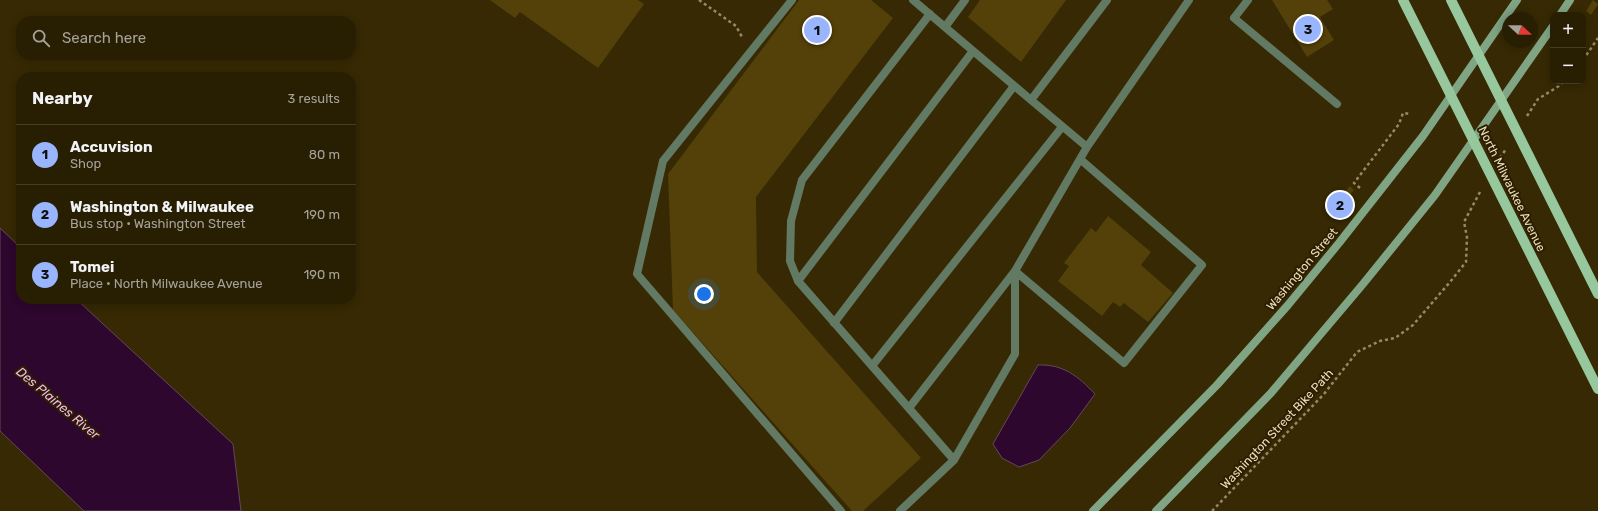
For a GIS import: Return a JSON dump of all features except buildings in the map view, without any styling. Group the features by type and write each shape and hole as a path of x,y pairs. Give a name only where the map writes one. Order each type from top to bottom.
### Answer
{"main road":[{"name":"North Milwaukee Avenue","path":"1403,0 1598,389"},
{"path":"1451,0 1597,290"},
{"name":"Washington Street","path":"1093,511 1217,385 1288,305 1344,237 1423,136 1516,0"},
{"path":"1562,12 1570,0"},
{"path":"1156,511 1271,393 1304,355 1435,195 1550,30"}],"lane":[{"path":"792,0 663,161 637,274 841,511"},
{"path":"913,0 1087,148"},
{"path":"944,27 965,0"},
{"path":"1031,100 1107,0"},
{"path":"909,408 1015,271 1087,148 1189,0"},
{"path":"1248,0 1234,18 1337,104"},
{"path":"930,14 802,180 791,221 790,261 798,281 954,460"},
{"path":"798,281 973,51"},
{"path":"834,323 1014,86"},
{"path":"872,366 1062,127"},
{"path":"1015,271 1124,363 1202,265 1080,159"},
{"path":"900,511 954,460 1015,354 1015,271"}],"path":[{"path":"700,0 736,26 750,53"},
{"path":"1586,56 1598,38"},
{"path":"1538,99 1561,84"},
{"path":"1360,188 1354,183 1399,124 1403,113 1410,114"},
{"name":"Washington Street Bike Path","path":"1212,511 1324,394 1357,352 1380,341 1394,338 1413,325 1466,262 1467,238 1464,222"}],"water":[{"name":"Des Plaines River","path":"0,228 16,243 16,304 81,304 233,444 241,511 84,511 0,431"},
{"path":"1038,365 1047,365 1070,372 1095,394 1070,428 1039,460 1019,467 1002,458 993,444"}],"place":[{"name":"Tomei","path":"1308,29"},
{"name":"Accuvision","path":"817,30"},
{"name":"Washington & Milwaukee","path":"1340,205"}]}
